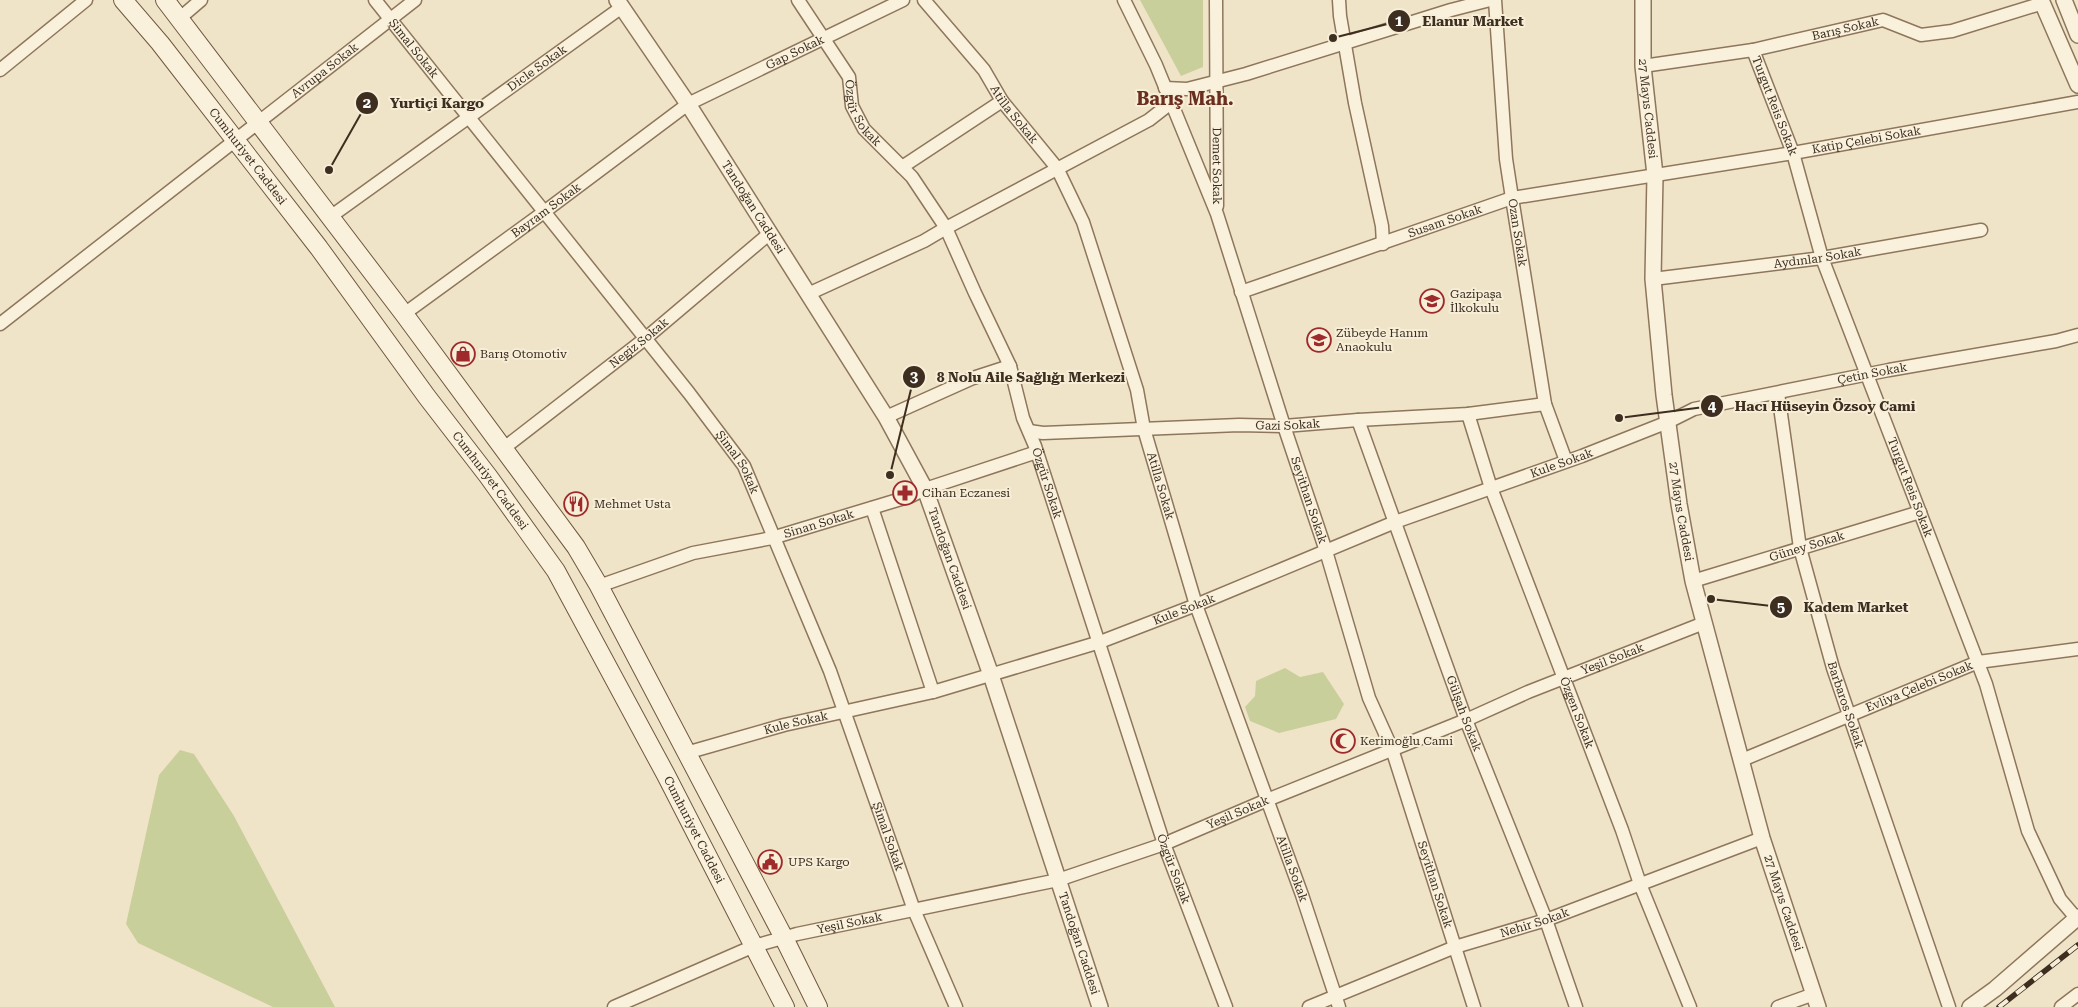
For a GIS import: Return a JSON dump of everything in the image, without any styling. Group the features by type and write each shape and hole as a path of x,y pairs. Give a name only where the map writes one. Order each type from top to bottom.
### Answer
{"main road":[{"name":"Cumhuriyet Caddesi","path":"123,0 160,43 319,248 556,571 666,775 785,1007"},
{"path":"165,0 404,314 576,547 599,586 784,938 818,1007"}],"street":[{"path":"0,70 86,0"},
{"path":"180,18 201,0"},
{"name":"Şimal Sokak","path":"375,0 646,338 744,466 772,538 830,671 914,910 956,1007"},
{"name":"Avrupa Sokak","path":"0,324 415,0"},
{"name":"Özgür Sokak","path":"798,0 849,77 852,106 864,128 912,177 946,228 1010,366 1024,418 1100,642 1164,844 1226,1007"},
{"name":"Gap Sokak","path":"688,104 903,0"},
{"name":"Atilla Sokak","path":"924,0 984,70 1002,100 1058,168 1084,222 1138,390 1144,429 1196,605 1338,1002"},
{"name":"Seyithan Sokak","path":"1124,0 1156,65 1217,214 1326,551 1369,698 1392,749 1474,1007"},
{"name":"Demet Sokak","path":"1216,0 1217,214"},
{"path":"1339,0 1344,45 1382,226 1383,244"},
{"path":"1165,88 1187,89 1216,82 1344,45 1451,10 1490,0"},
{"name":"Ozan Sokak","path":"1495,0 1506,159 1512,198 1545,404 1566,461"},
{"name":"27 Mayıs Caddesi","path":"1643,0 1643,66 1656,175 1654,279 1668,422 1679,504 1693,582 1762,838 1816,1000"},
{"path":"2064,0 2078,35"},
{"path":"2042,1 2078,85"},
{"name":"Barış Sokak","path":"1643,66 1753,50 1883,20 1921,35 1952,31 2042,1"},
{"name":"Tandoğan Caddesi","path":"620,4 688,104 770,232 886,417 925,489 991,675 1100,1007"},
{"name":"Dicle Sokak","path":"330,217 620,4"},
{"name":"Turgut Reis Sokak","path":"1753,50 1793,153 1822,258 1986,684 2028,831 2060,899 2077,917"},
{"path":"902,167 1002,100"},
{"path":"808,294 924,242 946,228 1149,120 1172,102"},
{"name":"Katip Çelebi Sokak","path":"1656,175 1793,153 2078,102"},
{"name":"Bayram Sokak","path":"404,314 688,104"},
{"name":"Susam Sokak","path":"1241,292 1512,198 1656,175"},
{"name":"Aydınlar Sokak","path":"1654,279 1822,258 1981,230"},
{"name":"Negiz Sokak","path":"504,448 646,338 770,232"},
{"name":"Çetin Sokak","path":"1668,422 1694,409 1866,375 2056,342 2078,335"},
{"path":"886,417 973,378 1010,366"},
{"name":"Barbaros Sokak","path":"1778,393 1800,548 1848,715 1886,820 1949,1007"},
{"name":"Gazi Sokak","path":"1029,431 1043,433 1239,425 1284,426 1468,414 1545,404"},
{"name":"Özgen Sokak","path":"1468,414 1491,488 1640,884 1690,1007"},
{"name":"Gülşah Sokak","path":"1358,420 1466,720 1546,920 1576,1007"},
{"name":"Kule Sokak","path":"686,753 784,725 933,692 1100,642 1196,605 1395,522 1566,461 1668,422"},
{"name":"Sinan Sokak","path":"599,586 693,553 772,538 872,508 1037,452"},
{"path":"872,508 933,692"},
{"name":"Güney Sokak","path":"1693,582 1920,512"},
{"name":"Yeşil Sokak","path":"614,1007 754,946 1058,880 1164,844 1267,800 1466,720 1528,692 1704,623"},
{"name":"Evliya Çelebi Sokak","path":"1742,760 1978,662 2078,649"},
{"name":"Nehir Sokak","path":"1309,1007 1338,1002 1454,947 1546,920 1762,838"},
{"path":"1970,1007 1995,989 2077,917"},
{"path":"2061,1007 2078,994"},
{"path":"1778,1007 1816,1000"}],"green space":[{"path":"1140,0 1203,0 1203,67 1181,76"},
{"path":"1285,668 1300,677 1323,672 1344,704 1336,719 1279,733 1250,721 1245,707 1255,696 1256,681"},
{"path":"180,750 194,754 234,816 335,1007 273,1007 138,943 126,924 159,775"}],"railway":[{"path":"1999,1007 2078,945"}],"place":[{"name":"Elanur Market","path":"1333,38"},
{"name":"Yurtiçi Kargo","path":"329,170"},
{"name":"Gazipaşa İlkokulu","path":"1432,301"},
{"name":"Zübeyde Hanım Anaokulu","path":"1319,340"},
{"name":"Barış Otomotiv","path":"463,354"},
{"name":"Hacı Hüseyin Özsoy Cami","path":"1619,418"},
{"name":"8 Nolu Aile Sağlığı Merkezi","path":"890,475"},
{"name":"Cihan Eczanesi","path":"905,493"},
{"name":"Mehmet Usta","path":"576,504"},
{"name":"Kadem Market","path":"1711,599"},
{"name":"Kerimoğlu Cami","path":"1343,741"},
{"name":"UPS Kargo","path":"770,862"}],"district":[{"name":"Barış Mah.","path":"1185,98"}]}
